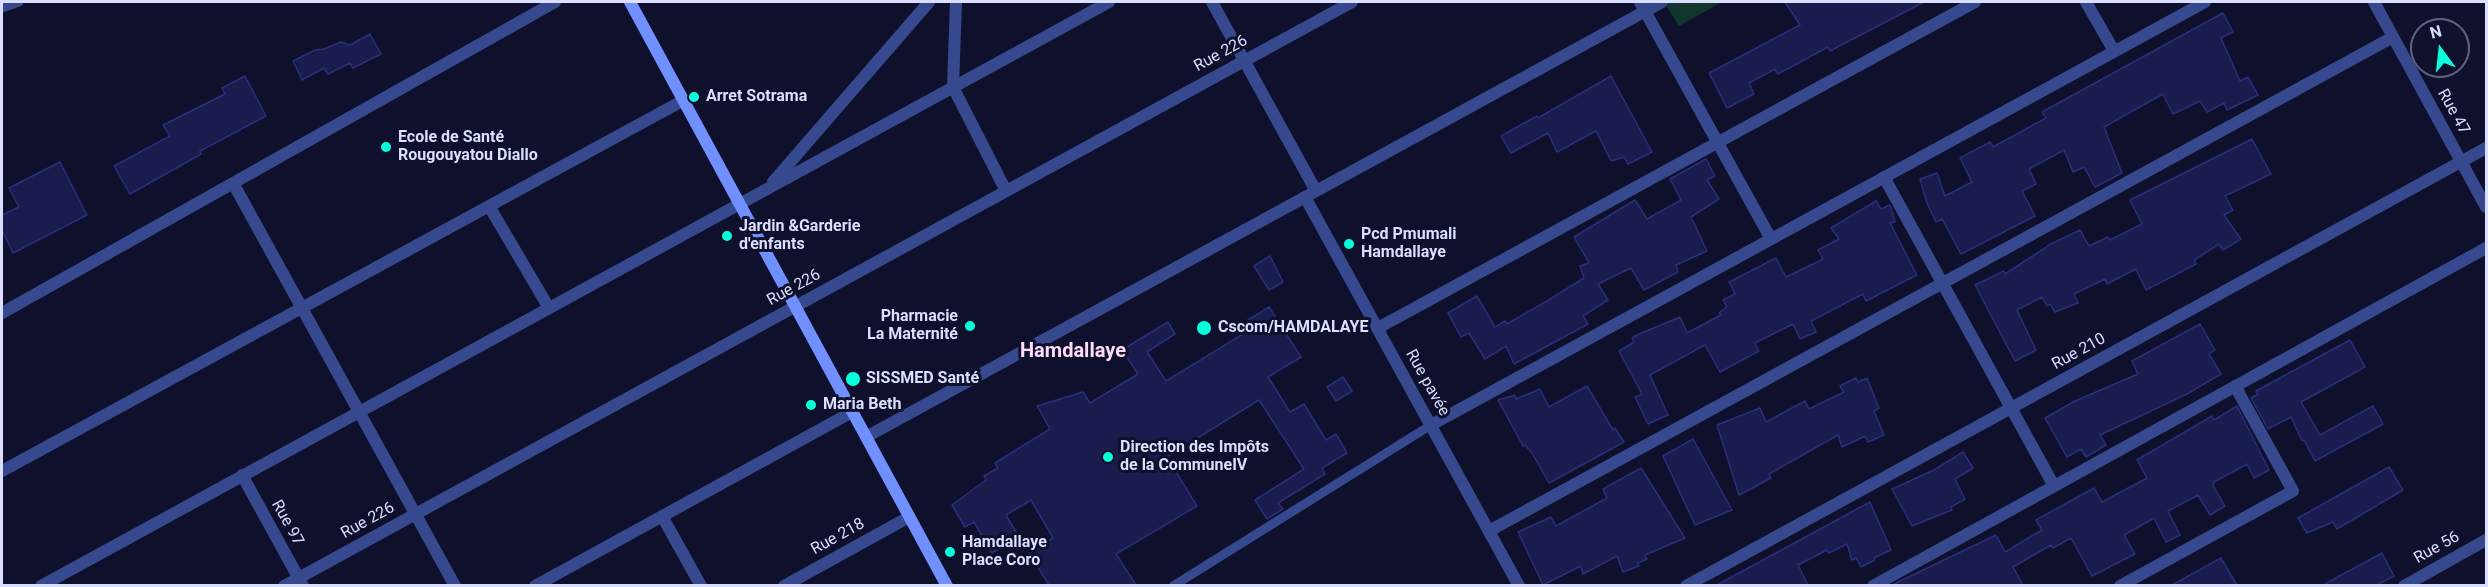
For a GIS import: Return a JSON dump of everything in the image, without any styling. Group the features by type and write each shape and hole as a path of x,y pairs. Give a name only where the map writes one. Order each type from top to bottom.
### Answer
{"street":[{"path":"2,313 555,2"},
{"path":"630,2 947,585"},
{"path":"766,189 929,2"},
{"path":"956,2 953,87 1006,191"},
{"path":"41,585 1109,2"},
{"name":"Rue pavée","path":"1212,2 1244,60 1378,328 1519,585"},
{"name":"Rue 226","path":"284,585 301,582 416,514 1352,2"},
{"path":"866,437 1310,194 1643,6 1662,2"},
{"path":"1378,328 1975,2"},
{"path":"2086,2 2114,51"},
{"path":"1431,425 2205,2"},
{"name":"Rue 47","path":"2374,2 2487,207"},
{"path":"1643,6 1771,239"},
{"path":"1489,531 2393,37"},
{"path":"2,471 684,100"},
{"name":"Rue 210","path":"1686,585 2487,148"},
{"path":"1884,177 2054,486"},
{"path":"233,183 455,585"},
{"path":"489,206 549,308"},
{"path":"1875,585 2487,248"},
{"path":"2120,585 2293,491 2235,386"},
{"path":"535,585 852,412"},
{"name":"Rue 97","path":"242,476 301,582"},
{"path":"662,516 701,585"},
{"name":"Rue 218","path":"784,585 909,517"},
{"name":"Rue 56","path":"2403,585 2487,540"}],"lane":[{"path":"2,8 19,2"},
{"path":"1173,585 1431,425"}],"green space":[{"path":"1664,2 1722,2 1679,26"}],"building":[{"path":"1785,2 1924,2 1830,51 1828,47 1778,74 1775,69 1749,83 1754,94 1727,108 1709,73 1800,25"},
{"path":"2223,13 2233,32 2221,38 2240,81 2248,77 2258,95 2227,110 2224,103 2207,112 2200,101 2173,114 2163,94 2104,127 2122,173 2095,187 2084,167 2073,172 2064,150 2029,169 2036,184 2022,191 2035,216 1961,254 1942,219 1936,222 1927,203 1920,179 1937,173 1945,196 1972,182 1960,158 1990,142 1993,147 2046,118 2042,112"},
{"path":"370,34 381,54 353,68 350,63 328,74 324,68 302,80 293,61 315,50 341,42 350,45"},
{"path":"245,76 266,116 200,151 201,154 130,194 114,166 170,136 163,125 225,94 222,88"},
{"path":"1611,76 1652,152 1628,164 1624,157 1611,161 1596,131 1557,152 1548,133 1511,153 1501,136 1537,116 1538,118"},
{"path":"2252,139 2271,174 2225,196 2233,210 2224,215 2241,239 2223,250 2219,244 2194,260 2196,264 2146,290 2136,269 2107,284 2105,279 2074,294 2078,303 2055,312 2050,304 2047,306 2042,297 2017,310 2036,350 2015,361 1975,285 2004,271 2005,274 2051,244 2080,230 2089,246 2108,237 2110,240 2142,224 2130,200"},
{"path":"1706,159 1715,176 1707,180 1719,199 1691,217 1707,251 1676,265 1678,272 1644,290 1631,268 1598,284 1608,300 1583,316 1588,324 1514,364 1506,346 1485,359 1469,333 1461,337 1448,313 1477,296 1495,327 1505,321 1507,324 1547,301 1584,278 1580,266 1589,263 1574,237 1635,200 1647,219 1681,200 1670,179"},
{"path":"60,162 87,215 13,253 2,230 2,215 19,207 9,188"},
{"path":"1876,201 1881,209 1890,205 1895,222 1890,223 1917,275 1866,301 1863,294 1811,321 1816,332 1800,339 1793,324 1755,343 1759,351 1720,372 1705,345 1650,375 1668,415 1648,424 1635,397 1642,394 1619,351 1634,342 1632,338 1680,317 1687,333 1721,315 1719,313 1727,307 1723,300 1735,294 1729,282 1776,258 1786,277 1823,259 1818,250 1839,239 1831,228"},
{"path":"1270,256 1283,282 1269,290 1254,266"},
{"path":"1269,307 1301,357 1268,377 1290,412 1304,404 1326,440 1336,434 1347,453 1322,468 1325,474 1278,503 1283,509 1267,519 1255,500 1304,469 1259,400 1167,457 1197,506 1116,554 1136,585 1049,585 1029,553 1053,538 1031,500 1006,515 1019,537 992,553 974,522 965,527 952,505 986,480 984,476 998,468 995,463 1050,429 1037,406 1083,392 1090,403 1138,374 1122,350 1168,322 1175,334 1147,352 1166,381 1253,328 1248,320"},
{"path":"2200,324 2215,350 2209,354 2221,374 2187,394 2100,435 2106,445 2086,457 2081,449 2067,457 2045,418 2075,401 2138,374 2132,361"},
{"path":"2350,340 2365,367 2301,402 2320,435 2373,406 2383,424 2315,461 2304,440 2302,441 2291,417 2268,429 2251,398 2258,394 2256,391"},
{"path":"1343,377 1352,391 1336,401 1327,387"},
{"path":"1856,378 1858,382 1867,378 1879,408 1874,411 1884,435 1868,442 1865,436 1842,447 1838,435 1769,474 1771,478 1739,495 1717,425 1760,408 1766,422 1805,401 1809,409 1844,392 1840,386"},
{"path":"1587,386 1613,430 1615,428 1624,442 1549,483 1532,453 1525,445 1523,446 1498,400 1515,395 1516,399 1540,389 1549,407"},
{"path":"2237,406 2269,470 2254,478 2247,464 2214,482 2213,486 2225,506 2210,515 2198,495 2168,511 2180,535 2166,542 2154,518 2124,535 2135,554 2092,576 2071,538 2053,548 2051,545 2013,567 2023,585 1892,585 1996,535 2005,552 2042,530 2036,520 2094,488 2102,502 2147,478 2137,460 2212,416 2214,420"},
{"path":"1693,439 1732,510 1695,525 1663,456"},
{"path":"1963,452 1973,468 1955,479 1965,499 1951,507 1952,510 1912,526 1892,489 1934,470"},
{"path":"2389,467 2403,490 2337,529 2333,522 2307,533 2298,518"},
{"path":"1641,468 1685,538 1645,555 1647,559 1638,563 1639,566 1623,572 1617,556 1583,574 1581,566 1543,585 1518,532 1551,517 1556,526 1607,498 1603,489"},
{"path":"1870,502 1891,550 1874,558 1875,560 1861,567 1856,558 1852,560 1847,544 1829,553 1827,550 1798,565 1808,585 1717,585"},
{"path":"2382,553 2394,576 2377,585 2323,585"},
{"path":"2221,558 2237,585 2172,585"}],"place":[{"name":"Arret Sotrama","path":"694,97"},
{"name":"Ecole de Santé Rougouyatou Diallo","path":"386,147"},
{"name":"Jardin &Garderie d'enfants","path":"727,236"},
{"name":"Pcd Pmumali Hamdallaye","path":"1349,244"},
{"name":"Pharmacie La Maternité","path":"970,326"},
{"name":"Cscom/HAMDALAYE","path":"1204,328"},
{"name":"SISSMED Santé","path":"853,379"},
{"name":"Maria Beth","path":"811,405"},
{"name":"Direction des Impôts de la CommuneIV","path":"1108,457"},
{"name":"Hamdallaye Place Coro","path":"950,552"}],"district":[{"name":"Hamdallaye","path":"1073,352"}]}
